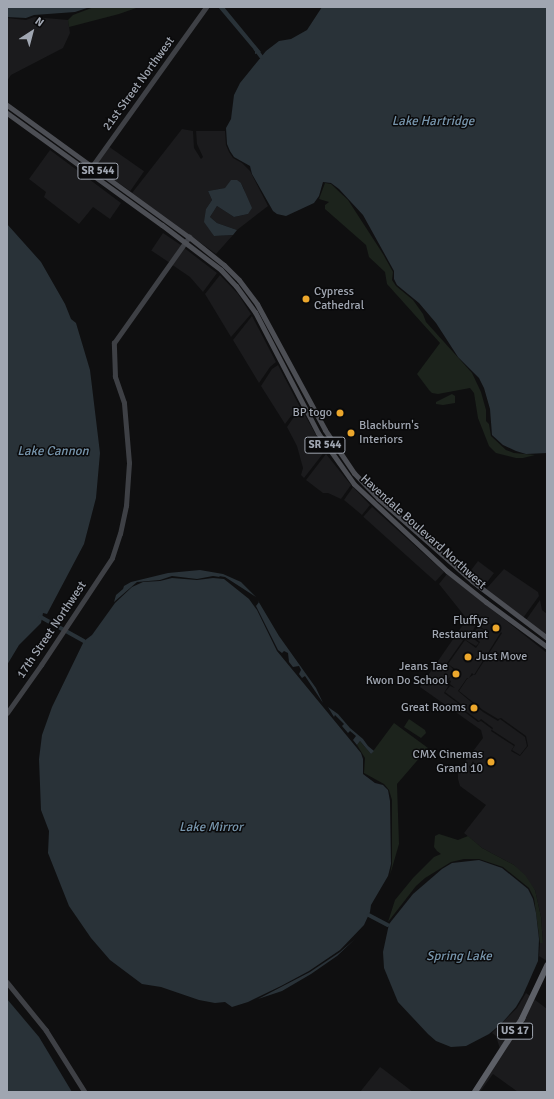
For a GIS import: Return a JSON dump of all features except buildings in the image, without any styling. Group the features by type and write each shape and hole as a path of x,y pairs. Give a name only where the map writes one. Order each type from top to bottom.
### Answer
{"highway":[{"name":"US 17","path":"475,1092 522,1019 547,966"}],"main road":[{"name":"Havendale Boulevard Northwest","path":"7,105 189,237 224,265 239,280 257,304 325,430 354,473 378,498 454,566 523,621 547,638"},
{"name":"Havendale Boulevard Northwest","path":"7,113 185,242 221,270 246,299 264,328 328,450 354,484 447,571 547,647"},
{"path":"328,450 334,453 345,466 354,473"},
{"path":"431,556 447,565 454,566"},
{"path":"447,571 451,570 464,574"},
{"path":"519,627 523,621"}],"street":[{"name":"21st Street Northwest","path":"88,172 206,7"},
{"name":"17th Street Northwest","path":"7,713 41,665 112,558 120,534 126,506 129,463 126,415 124,403 115,377 113,348 115,338 189,237"},
{"path":"7,982 46,1030 85,1092"}],"shaded area":[{"path":"94,7 139,7 119,14 69,27 68,20 73,15"},
{"path":"34,17 68,20 70,33 63,48 11,75 7,81 7,18 26,20"},
{"path":"182,129 193,131 194,148 201,159 203,157 197,144 196,131 225,131 226,145 229,152 233,158 242,163 250,171 268,206 237,230 217,223 210,217 217,206 234,217 248,214 244,189 241,183 208,191 212,200 206,209 214,236 233,235 216,254 132,193"},
{"path":"108,146 144,171 130,191 94,166"},
{"path":"50,150 121,203 110,219 93,207 79,224 44,197 46,192 29,179"},
{"path":"325,183 331,184 348,200 383,254 393,272 392,280 396,286 413,300 423,314 426,322 472,373 481,392 486,410 486,421 489,424 491,436 506,450 514,453 535,455 516,458 496,453 489,446 478,418 474,393 470,388 438,394 432,393 429,390 417,374 440,343 387,284 385,272 369,257 366,245 325,209 325,205 329,202 319,199"},
{"path":"163,233 181,245 169,263 151,250"},
{"path":"183,247 217,273 203,292 190,277 171,264"},
{"path":"220,275 238,294 251,314 231,337 205,294"},
{"path":"252,316 276,362 270,367 259,383 233,340"},
{"path":"278,365 300,407 285,424 261,386 272,369"},
{"path":"452,394 455,396 455,403 443,405 436,404 436,402"},
{"path":"302,410 325,451 304,478 301,475 303,468 297,446 287,427 296,414"},
{"path":"326,454 351,485 341,499 328,493 323,493 306,480"},
{"path":"353,487 370,505 362,515 344,500"},
{"path":"372,507 444,572 435,582 363,517"},
{"path":"478,561 494,573 484,587 468,575"},
{"path":"504,569 538,592 539,596 523,618 486,589"},
{"path":"447,574 547,653 547,961 539,956 540,943 543,943 541,917 535,890 514,865 482,848 464,833 486,805 460,786 458,779 458,771 483,738 481,730 420,687 467,619 439,584","holes":["480,617 502,633 475,675 467,679 459,691 483,710 498,719 501,718 526,736 528,746 520,756 511,751 514,746 491,731 492,729 481,721 478,722 458,707 459,704 444,693 449,685 448,679 456,672 447,663 464,639 476,646 479,643 470,636"]},
{"path":"540,600 542,610 547,614 547,635 526,620"},
{"path":"482,618 501,632 474,675 472,673 469,678 467,678 458,691 483,712 498,721 500,719 525,737 527,746 520,755 512,750 515,745 492,730 493,728 481,719 479,721 459,706 461,704 445,692 450,686 455,688 450,684 451,681 449,680 451,676 453,678 458,671 448,664 465,640 476,648 480,642 472,635 478,627 486,631 477,624"},
{"path":"409,719 425,730 426,733 421,738 404,727"},
{"path":"394,723 428,748 397,784 399,844 390,875 392,864 392,800 389,790 384,784 364,773 365,758 357,745 360,741 371,754"},
{"path":"439,834 458,840 468,836 482,848 514,865 525,875 535,890 541,917 543,943 540,943 534,898 529,888 503,867 479,859 464,859 451,862 425,878 416,886 388,922 395,900 413,878 434,857 441,854 434,847 435,836"},
{"path":"526,993 532,997 500,1049 496,1036 492,1033 517,1008"},
{"path":"534,999 547,1009 547,1092 518,1092 493,1074 480,1092 477,1092"},
{"path":"380,1067 383,1069 413,1092 360,1092"}],"water":[{"path":"7,7 90,7 75,12 34,15 26,18 7,17"},
{"path":"218,7 224,7 261,52 255,54 255,51"},
{"name":"Lake Hartridge","path":"322,7 547,7 547,453 526,454 516,451 503,445 492,435 490,409 484,388 479,378 458,357 436,323 419,303 397,285 394,279 394,271 363,215 339,189 331,183 323,182 319,196 314,203 286,216 277,214 273,211 252,174 250,166 234,157 230,151 227,144 226,128 231,119 234,95 240,83 266,51 279,41 291,39 307,30"},
{"path":"231,180 237,180 241,183 252,208 248,214 234,217 217,206 210,217 217,223 237,230 233,235 214,236 204,222 206,209 212,200 208,191 225,188"},
{"name":"Lake Cannon","path":"7,224 41,262 65,304 71,319 76,323 90,370 100,453 96,498 84,544 47,614 43,613 41,623 19,645 7,665"},
{"path":"200,570 223,574 241,582 256,597 225,577 213,576 197,579 172,576 160,580 137,582 114,602 116,595 123,589 124,586 131,582 168,573"},
{"name":"Lake Mirror","path":"172,578 197,580 213,578 224,579 249,599 257,610 277,651 361,753 363,759 363,774 375,783 383,785 388,790 390,801 391,864 388,876 371,905 370,912 364,925 340,950 309,971 248,1002 232,1007 225,1002 215,1003 199,1000 161,987 142,984 110,960 91,938 69,906 48,853 49,831 41,810 39,759 42,735 52,707 84,641 92,635 115,603 132,587 143,582 160,581"},
{"path":"259,602 279,636 316,688 323,703 305,676 302,678 299,674 301,670 299,666 293,667 289,662 288,653 284,651 282,653 278,650 256,606"},
{"path":"328,707 338,714 374,751 371,754 360,741 357,745 353,740 356,736 350,731 348,733 342,726 344,724 335,715 334,717"},
{"name":"Spring Lake","path":"479,860 502,868 528,889 533,899 536,913 539,939 538,961 516,1007 501,1024 489,1034 466,1046 451,1047 436,1041 398,1002 384,968 383,952 389,924 413,894 442,869 452,863"},
{"path":"355,939 337,956 311,974 282,991 258,999 310,972 340,952"},
{"path":"7,999 39,1037 72,1092 7,1092"}],"waterway":[{"path":"256,49 261,56"},
{"path":"41,617 84,641"},
{"path":"369,915 388,925"}],"place":[{"name":"Cypress Cathedral","path":"306,299"},
{"name":"BP togo","path":"340,413"},
{"name":"Blackburn's Interiors","path":"351,433"},
{"name":"Fluffys Restaurant","path":"496,628"},
{"name":"Just Move","path":"468,657"},
{"name":"Jeans Tae Kwon Do School","path":"456,674"},
{"name":"Great Rooms","path":"474,708"},
{"name":"CMX Cinemas Grand 10","path":"491,762"}]}
